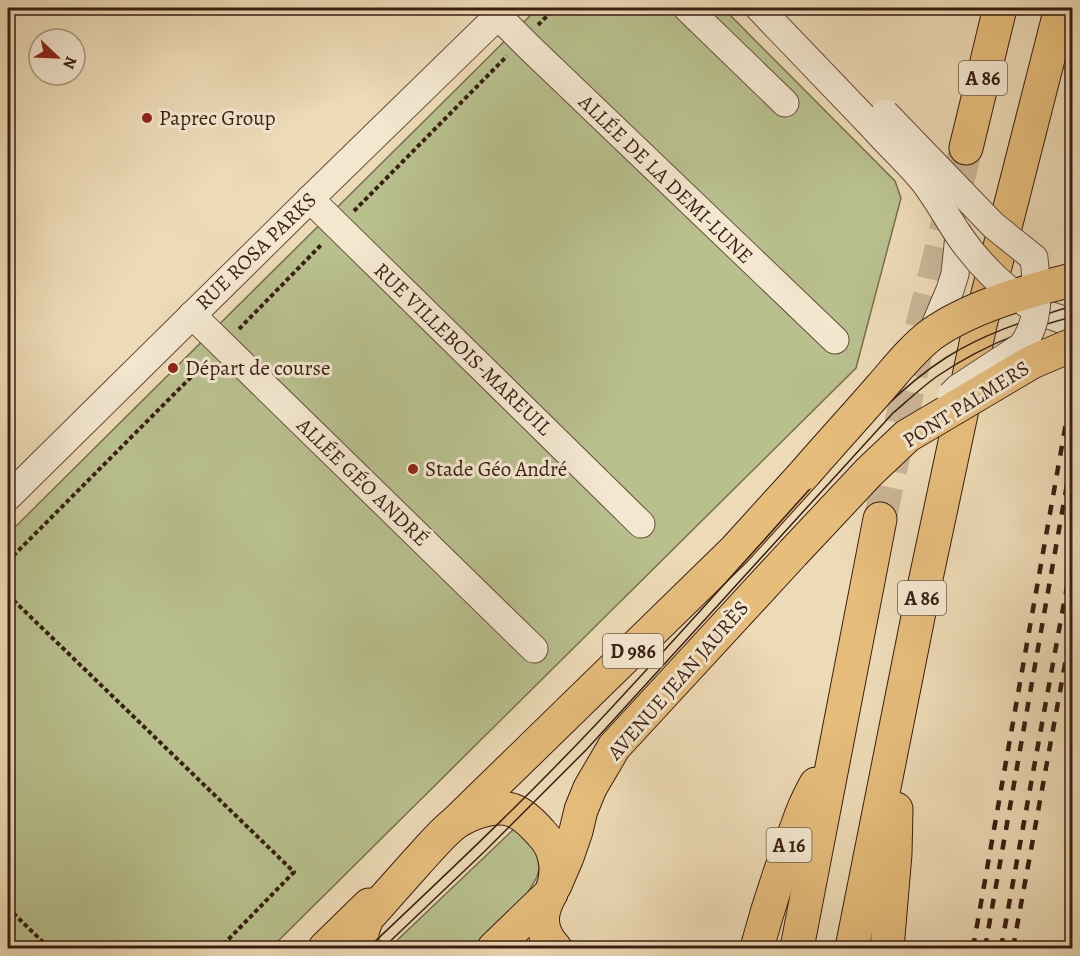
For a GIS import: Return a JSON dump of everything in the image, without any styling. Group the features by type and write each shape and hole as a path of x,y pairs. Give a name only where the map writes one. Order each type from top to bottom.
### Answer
{"main road":[{"name":"A 86","path":"966,148 1000,8"},
{"name":"A 86","path":"852,948 922,597 980,325 1061,8"},
{"name":"D 986","path":"455,823 735,550 904,361 931,335 977,310 1031,289 1072,279"},
{"name":"PONT PALMERS","path":"793,553 869,472 907,436 1032,362 1072,345"},
{"name":"A 86","path":"797,948 880,519"},
{"name":"AVENUE JEAN JAURÈS","path":"553,889 567,857 590,788 614,747 793,553"},
{"path":"887,948 895,854 895,738"},
{"name":"A 16","path":"757,948 789,846 809,796 836,748"},
{"path":"325,948 455,823 484,810 497,808 512,810 521,815 542,833 555,854 556,869 553,889 542,915 543,931 555,948"},
{"path":"362,948 362,932 367,918 432,846"},
{"path":"494,948 553,889"}],"street":[{"path":"687,8 785,103"},
{"path":"759,8 993,225 1031,289 1031,330 1022,345 958,388 907,436"},
{"path":"783,8 880,121 959,235 989,273 1031,289 1072,322"},
{"name":"ALLÉE DE LA DEMI-LUNE","path":"502,12 522,41 835,340"},
{"name":"RUE ROSA PARKS","path":"8,497 502,12"},
{"name":"RUE VILLEBOIS-MAREUIL","path":"310,199 641,524"},
{"path":"931,335 955,273 959,235"},
{"name":"ALLÉE GÉO ANDRÉ","path":"192,315 534,649"}],"path":[{"path":"8,561 555,8"},
{"path":"8,595 294,872 220,948"},
{"path":"8,908 49,948"}],"green space":[{"name":"Stade Géo André","path":"538,8 723,8 895,181 901,198 856,368 271,948 16,948 8,939 8,534"},
{"path":"517,826 531,837 538,860 537,877 526,896 472,948 389,948"}],"tunnel":[{"path":"880,519 920,334 966,148"}],"tram line":[{"path":"368,948 499,823 595,725 890,402 927,371 977,340 1072,306"},
{"path":"383,948 484,852 587,749 893,413 936,377 984,349 1019,334 1072,317"}],"railway":[{"path":"973,948 1072,389"},
{"path":"985,948 1072,456"},
{"path":"1001,948 1072,559"},
{"path":"1013,948 1072,626"}],"place":[{"name":"Paprec Group","path":"147,118"},
{"name":"Départ de course","path":"173,368"},
{"name":"Stade Géo André","path":"413,469"}]}
